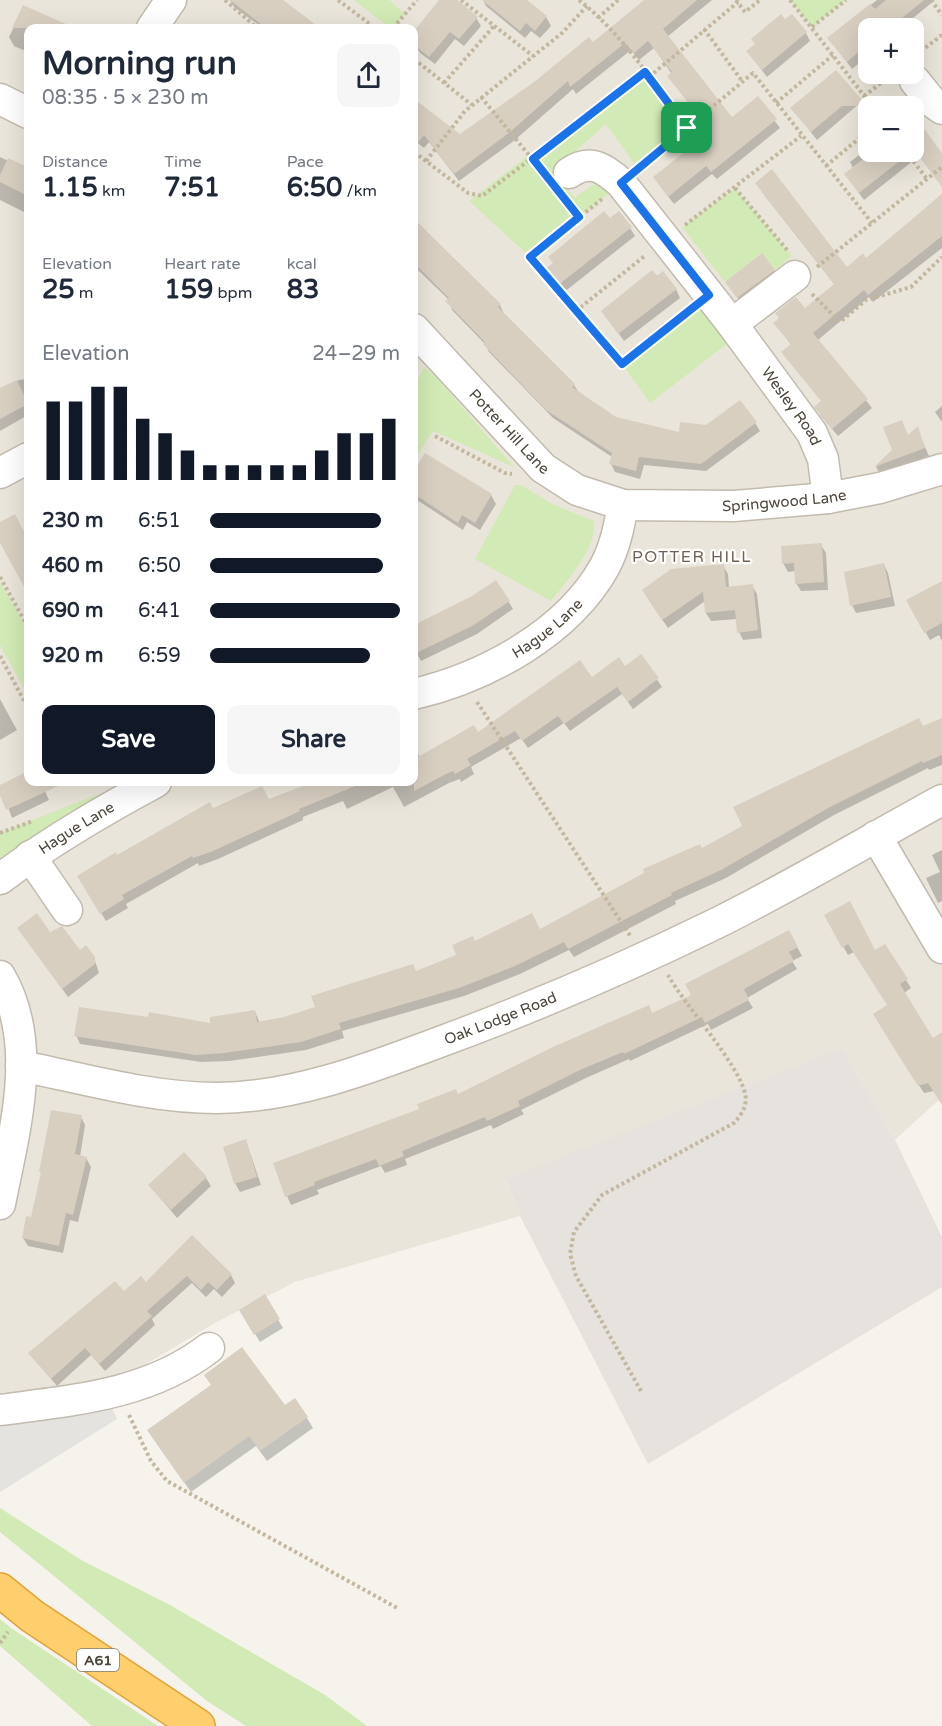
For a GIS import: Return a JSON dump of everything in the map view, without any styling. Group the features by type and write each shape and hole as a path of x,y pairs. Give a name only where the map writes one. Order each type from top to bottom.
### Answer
{"highway":[{"name":"A61","path":"0,1590 32,1616 198,1726"}],"street":[{"path":"917,84 932,102 942,109"},
{"path":"0,99 24,111"},
{"name":"Wesley Road","path":"558,180 586,164 606,169 621,183 732,324 812,433 823,459 828,498"},
{"path":"732,324 802,275"},
{"name":"Potter Hill Lane","path":"418,333 535,461 557,480 577,490 623,505"},
{"path":"0,473 24,460"},
{"name":"Springwood Lane","path":"623,505 734,506 828,498 880,488 942,469"},
{"name":"Hague Lane","path":"418,693 462,679 500,662 539,636 584,596 604,567 617,538 623,505"},
{"name":"Hague Lane","path":"0,879 30,856 108,807 148,786"},
{"name":"Oak Lodge Road","path":"21,1066 128,1088 216,1098 284,1090 404,1056 460,1035 717,923 942,800"},
{"path":"876,836 942,948"},
{"path":"30,856 67,910"},
{"path":"0,976 17,1017 21,1066 13,1137 0,1204"},
{"path":"0,1410 97,1397 127,1389 159,1379 186,1366 209,1348"}],"path":[{"path":"225,0 252,24"},
{"path":"338,0 370,24"},
{"path":"396,24 417,0"},
{"path":"461,0 533,56"},
{"path":"579,0 587,6 645,72 687,128"},
{"path":"598,18 618,0"},
{"path":"649,77 737,1 745,12 760,0"},
{"path":"790,0 864,96 885,84"},
{"path":"812,27 846,0"},
{"path":"931,0 942,15"},
{"path":"426,161 472,105 562,33 587,6"},
{"path":"444,83 494,26"},
{"path":"704,29 742,81"},
{"path":"924,54 942,35"},
{"path":"776,103 833,55"},
{"path":"418,62 472,105"},
{"path":"418,155 468,193 482,196 645,72"},
{"path":"709,295 622,364 530,257 753,73 872,223"},
{"path":"481,98 533,159 558,180 579,217"},
{"path":"826,166 858,139"},
{"path":"914,162 927,179"},
{"path":"802,275 942,167"},
{"path":"735,188 840,322 866,300 911,287 942,257"},
{"path":"435,436 505,473 518,475 535,461"},
{"path":"0,577 24,620"},
{"path":"0,656 24,701"},
{"path":"462,679 649,954 734,1070 745,1092 746,1102 742,1113 734,1123 602,1195 585,1213 574,1232 570,1254 576,1276 641,1391"},
{"path":"127,1389 129,1419 151,1461 167,1481 399,1609"}],"shaded area":[{"path":"0,0 942,0 942,1097 895,1140 842,1048 506,1180 520,1216 295,1282 215,1323 116,1382 0,1402"},
{"path":"842,1048 895,1140 942,1237 942,1287 648,1464 520,1216 506,1179"},
{"path":"111,1405 117,1419 0,1492 0,1419"}],"green space":[{"path":"354,0 389,0 405,14 396,24 385,24"},
{"path":"790,0 846,0 812,27"},
{"path":"645,66 687,128 638,169 606,124 552,172 575,197 593,185 602,185 610,192 530,257 469,201"},
{"path":"735,188 792,256 775,270 761,253 725,282 682,227"},
{"path":"699,303 728,343 650,403 622,364"},
{"path":"424,367 436,377 514,467 433,431 418,454 418,379"},
{"path":"515,485 521,485 552,504 594,521 594,532 586,553 551,601 475,559"},
{"path":"0,582 24,625 24,689 0,645"},
{"path":"101,793 0,858 0,833"},
{"path":"0,1508 83,1561 170,1605 325,1695 367,1726 246,1726 207,1701 0,1532"},
{"path":"0,1619 158,1726 92,1726 0,1646"}],"building":[{"path":"230,0 283,0 315,24 261,24"},
{"path":"439,0 457,0 478,17 459,39 450,32 429,57 418,48 418,26"},
{"path":"482,0 527,0 547,16 535,31 526,23 520,31"},
{"path":"644,0 697,0 663,29 732,117 758,96 777,119 711,172 706,166 668,197 653,177 711,131 667,76 672,72 648,41 634,53 625,43 570,87 568,81 510,132 454,174 424,135 418,142 418,102 460,134 534,82 589,37 593,42"},
{"path":"886,0 924,0 902,18 858,18 858,53 847,62 827,38 870,4 875,9"},
{"path":"23,5 66,24 24,24 24,28 12,28"},
{"path":"781,14 785,19 792,14 807,32 762,70 746,51 755,44 751,39"},
{"path":"836,70 858,96 858,106 842,106 811,132 790,108"},
{"path":"924,129 942,153 942,187 924,162"},
{"path":"8,158 24,165 24,194 0,182 0,175"},
{"path":"859,162 898,162 859,193 844,174"},
{"path":"772,169 847,267 863,253 866,258 942,194 942,236 868,295 864,290 813,333 868,399 832,429 814,407 821,401 781,352 791,344 773,323 779,318 775,313 796,297 805,308 834,284 755,183"},
{"path":"604,211 610,218 619,211 632,227 557,286 544,270 553,263 548,257"},
{"path":"418,223 501,304 498,307 575,384 572,387 616,417 679,432 680,422 706,425 740,400 757,422 701,464 639,457 636,471 609,464 612,453 546,410 445,301 449,298 418,267"},
{"path":"762,253 775,270 737,298 725,282"},
{"path":"652,270 657,276 663,271 677,289 618,334 601,311"},
{"path":"17,380 24,395 24,406 0,419 0,388"},
{"path":"902,420 908,435 918,426 925,448 874,467 892,450 883,427"},
{"path":"425,453 492,494 475,523 462,515 458,523 418,497 418,464"},
{"path":"15,514 24,531 24,587 0,543 0,522"},
{"path":"822,543 824,582 795,584 794,563 782,564 781,546"},
{"path":"884,563 891,597 850,606 844,572"},
{"path":"724,564 726,587 753,584 758,630 737,633 735,610 705,613 703,592 662,620 642,590 671,569"},
{"path":"496,580 510,601 472,626 418,652 418,623 472,596"},
{"path":"942,581 942,623 924,633 906,600"},
{"path":"641,654 659,678 628,702 617,687 564,724 558,716 522,741 515,731 467,759 471,765 455,774 453,771 444,775 414,791 414,786 418,786 418,757 474,725 478,732 580,660 592,677 619,657 625,666"},
{"path":"919,718 923,726 942,718 942,755 923,763 922,761 830,807 721,870 671,893 672,895 568,949 564,942 515,966 459,988 339,1023 341,1029 301,1042 196,1055 74,1036 79,1007 148,1017 149,1012 210,1023 210,1017 255,1010 257,1022 284,1017 315,1007 311,996 413,964 416,971 456,955 452,945 473,936 475,941 532,913 540,929 644,873 643,869 700,844 702,848 742,826 733,807"},
{"path":"24,773 24,786 58,786 6,810 0,795 0,785"},
{"path":"262,786 269,799 303,786 355,786 299,809 300,811 213,851 193,858 192,856 122,895 124,899 100,914 77,876 116,852 117,855 210,802 213,808"},
{"path":"850,901 875,950 885,944 908,979 900,984 933,1038 942,1032 942,1105 928,1083 918,1086 897,1053 873,1014 887,1005 848,944 842,948 824,915"},
{"path":"37,913 50,932 62,926 80,950 86,945 95,957 95,964 62,989 17,928"},
{"path":"789,930 798,947 789,952 794,961 744,989 749,1000 705,1023 702,1017 624,1054 623,1052 582,1069 518,1101 520,1106 487,1121 485,1117 402,1151 404,1156 379,1166 376,1159 314,1182 315,1185 285,1197 273,1163 419,1109 417,1104 456,1089 458,1094 553,1047 649,1005 652,1013 691,995 685,984"},
{"path":"51,1110 82,1115 75,1154 87,1157 73,1215 66,1213 59,1246 22,1238 26,1216 31,1217"},
{"path":"246,1139 257,1177 234,1184 223,1147"},
{"path":"184,1152 207,1177 171,1210 148,1185"},
{"path":"192,1235 232,1274 217,1290 208,1282 201,1290 187,1276 147,1311 152,1316 99,1364 85,1348 51,1379 28,1353 115,1281 124,1291 141,1276 146,1282"},
{"path":"265,1294 280,1319 254,1335 239,1310"},
{"path":"242,1347 285,1405 295,1398 308,1417 260,1451 249,1436 184,1483 147,1430 211,1385 204,1375"}],"district":[{"name":"POTTER HILL","path":"692,556"}],"route":[{"path":"645,72 687,128 621,183 709,295 622,364 530,257 579,217 533,159 645,72"}]}
